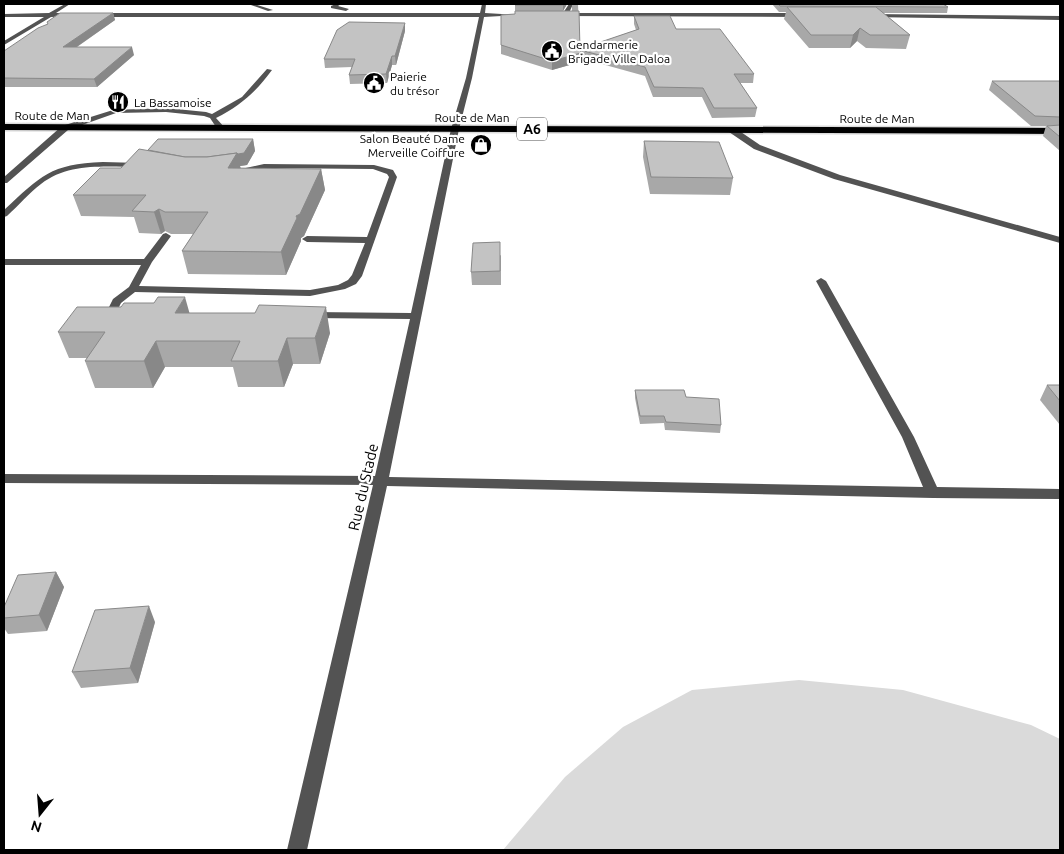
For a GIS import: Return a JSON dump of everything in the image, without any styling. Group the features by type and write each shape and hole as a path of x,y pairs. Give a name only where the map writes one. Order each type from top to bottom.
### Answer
{"highway":[{"name":"Route de Man","path":"4,127 1060,131"}],"street":[{"path":"4,43 68,4"},
{"path":"250,4 284,14"},
{"path":"339,4 333,7 346,10 436,8"},
{"name":"Rue du Stade","path":"297,850 381,481 455,129 469,78 484,4"},
{"path":"566,15 571,4"},
{"path":"556,15 805,15 800,10"},
{"path":"4,15 78,15"},
{"path":"88,15 529,15"},
{"path":"864,16 1060,18"},
{"path":"4,181 65,128 123,110 166,110 212,117 240,103 253,93 270,70"},
{"path":"212,117 221,128"},
{"path":"732,130 757,148 837,177 1060,240"},
{"path":"4,214 43,179 66,169 83,166 150,165"},
{"path":"132,289 310,293 327,291 346,285 357,276 392,177 390,172 374,167 264,166 221,173"},
{"path":"141,313 121,313 114,309 117,300 132,289 146,262 166,236"},
{"path":"307,239 370,240"},
{"path":"4,262 146,262"},
{"path":"821,280 908,437 933,493"},
{"path":"300,315 417,316"},
{"path":"4,478 381,481 1060,494"}],"shaded area":[{"path":"799,680 903,690 1031,725 1060,739 1060,850 503,850 565,777 623,727 692,690"}],"building":[{"path":"515,4 564,4 515,5"},
{"path":"778,4 943,4 948,7 780,6"},
{"path":"787,7 876,7 910,35 870,35 860,28 853,35 811,35"},
{"path":"515,11 579,11 580,49 639,29 634,16 670,16 676,29 720,29 754,74 734,74 757,108 714,108 703,88 654,87 645,67 580,50 581,53 552,61 501,45 501,15 515,14"},
{"path":"60,13 113,13 63,47 132,47 94,79 4,78 4,51 38,28 48,24 47,22"},
{"path":"349,22 405,23 395,56 392,56 386,74 349,75 355,59 324,59 337,30"},
{"path":"992,81 1060,81 1060,117 1035,116"},
{"path":"1060,125 1060,137 1047,126"},
{"path":"158,139 253,139 244,153 185,157 148,150"},
{"path":"644,141 719,142 733,178 651,177"},
{"path":"139,149 185,157 207,157 237,153 228,168 321,169 300,214 296,216 297,218 281,252 182,251 208,212 165,212 159,209 154,212 132,211 146,195 73,195 100,168 121,168"},
{"path":"500,242 500,271 471,272 473,243"},
{"path":"158,297 185,297 175,313 255,313 259,305 326,307 315,338 287,338 278,361 231,361 240,341 156,341 144,361 85,361 105,332 58,332 77,307 121,307 124,303 154,303"},
{"path":"1047,385 1060,385 1060,401"},
{"path":"635,390 684,390 686,397 719,399 721,425 666,422 664,416 640,416"},
{"path":"56,572 39,615 4,618 4,607 18,575"},
{"path":"149,606 130,668 72,672 95,610"}],"place":[{"name":"Gendarmerie Brigade Ville Daloa","path":"552,51"},
{"name":"Paierie du trésor","path":"374,83"},
{"name":"La Bassamoise","path":"118,102"},
{"name":"Salon Beauté Dame Merveille Coiffure","path":"481,145"}]}
